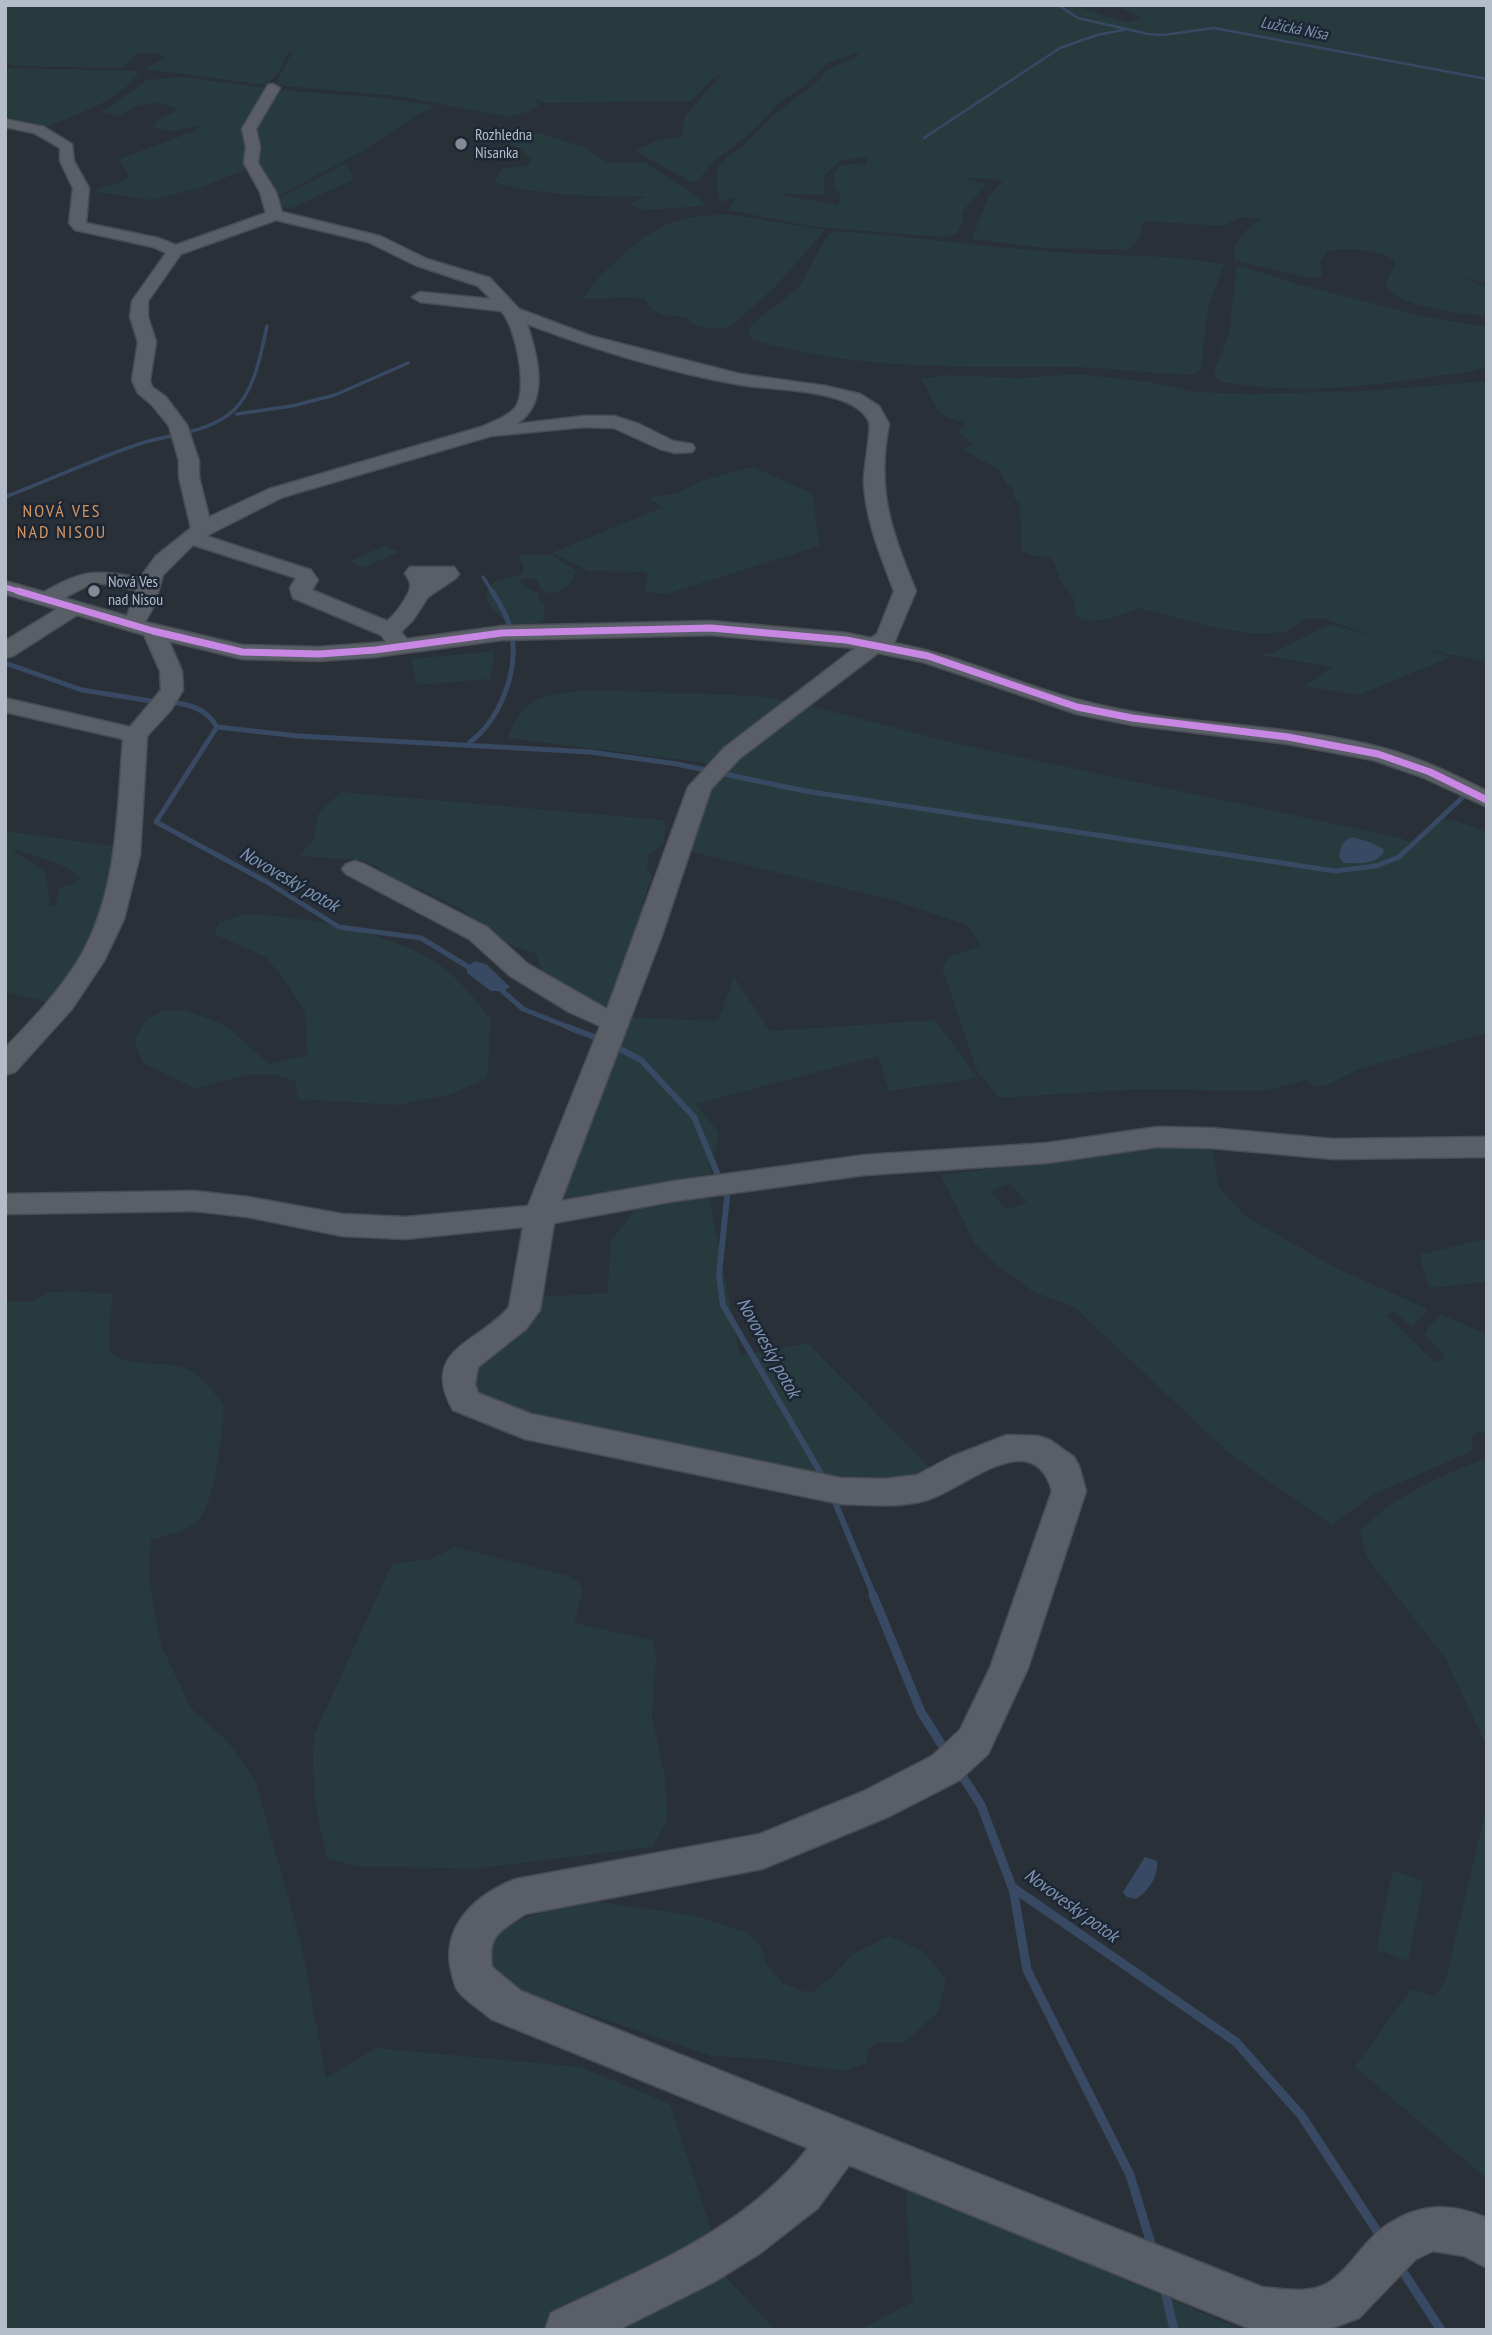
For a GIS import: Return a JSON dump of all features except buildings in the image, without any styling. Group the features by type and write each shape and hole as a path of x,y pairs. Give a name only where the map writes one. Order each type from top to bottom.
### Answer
{"street":[{"path":"273,88 249,129 253,147 251,163 268,192 275,215"},
{"path":"5,123 40,129 67,147 67,161 81,188 77,223 80,227 158,243 175,251"},
{"path":"5,1066 62,1003 90,961 111,919 127,855 135,736 172,690 171,671 143,628 147,585 160,563 172,550 196,535 276,493 486,431 519,414 529,399 518,317 484,282 476,278 421,262 374,239 275,215 175,251 140,301 139,317 147,342 141,380 144,389 159,401 178,425 190,461 189,477 196,535"},
{"path":"420,298 518,317 652,359 740,379 827,391 853,398 872,410 880,424 872,471 888,547 905,591 887,638 852,660 732,753 701,786 615,1023 540,1215 524,1310 518,1321 487,1339 460,1366 457,1380 465,1401 525,1426 841,1491 885,1492 923,1488 965,1465 1007,1448 1038,1449 1062,1466 1069,1490 1009,1668 974,1742 946,1768 876,1804 762,1851 516,1897 484,1919 467,1946 473,1977 506,2005 1262,2310 1299,2314 1343,2302 1400,2243 1432,2228 1473,2235 1487,2245"},
{"path":"486,431 524,430 590,422 617,423 644,433 662,446 685,448"},
{"path":"196,535 304,574 307,580 301,587 301,593 395,639"},
{"path":"46,599 84,579 100,577 147,585"},
{"path":"5,587 143,628 242,652 319,654 395,639 711,628 876,645 928,656 1077,707 1132,718 1289,737 1377,754 1430,772 1487,800"},
{"path":"395,639 421,591"},
{"path":"5,650 75,607"},
{"path":"5,705 135,736"},
{"path":"355,870 478,933 519,970 579,1006 615,1023"},
{"path":"5,1203 194,1201 248,1206 342,1226 405,1228 540,1215 675,1191 866,1165 1047,1153 1157,1137 1211,1138 1333,1149 1487,1147"},
{"path":"568,2330 698,2266 743,2238 802,2192 841,2140"}],"green space":[{"path":"5,5 1073,5 1128,23 1142,18 1114,5 1487,5 1487,283 1458,277 1487,286 1487,316 1430,308 1401,298 1385,285 1395,264 1394,260 1370,252 1327,251 1320,262 1322,276 1310,278 1235,261 1237,242 1261,219 1241,217 1222,226 1144,221 1138,238 1125,250 1045,248 972,239 989,195 1004,180 966,178 986,184 961,213 963,219 957,234 944,237 814,227 728,210 736,197 720,202 717,186 718,168 726,158 741,148 775,114 815,84 827,70 856,57 859,52 826,64 805,85 776,105 759,126 711,164 697,182 693,183 635,151 655,141 681,137 685,116 722,74 713,78 691,101 547,103 536,100 539,105 530,111 509,117 397,96 275,85 293,51 288,52 278,73 267,85 144,69 165,57 155,53 138,53 122,68 15,66 5,62","holes":["867,157 866,166 858,163 842,165 833,174 835,189 841,195 838,205 779,194 825,195 824,176 840,161"]},
{"path":"5,68 139,71 133,81 111,98 46,127 5,116"},
{"path":"181,77 267,88 246,149 247,169 202,187 152,200 96,192 98,188 122,182 130,176 119,161 122,158 197,130 199,125 174,131 152,127 156,121 178,110 164,104 140,105 120,117 102,112 147,80"},
{"path":"279,90 385,98 436,106 417,115 366,149 278,196 259,166 255,125"},
{"path":"515,128 584,147 607,162 646,163 687,189 707,206 644,210 629,204 646,196 569,195 527,190 494,182 502,169 527,166 531,160 521,149 510,144"},
{"path":"346,163 353,177 351,181 292,208 280,207 278,201 284,196"},
{"path":"727,214 825,230 776,286 730,327 709,329 689,323 691,320 684,317 661,314 655,312 644,299 583,298 600,276 641,239 665,225 692,217"},
{"path":"837,231 1028,250 1160,257 1224,264 1208,308 1201,370 1192,375 1081,367 908,365 830,357 753,340 748,334 751,325 799,287 828,234"},
{"path":"1237,265 1297,284 1425,317 1487,327 1487,365 1462,373 1326,388 1273,388 1218,381 1214,372 1229,334"},
{"path":"1076,374 1150,382 1195,392 1249,394 1367,391 1487,381 1487,662 1418,648 1451,657 1359,695 1305,686 1332,667 1260,655 1273,653 1329,624 1371,635 1321,618 1308,618 1285,632 1258,634 1221,629 1139,608 1105,620 1084,621 1076,616 1073,597 1061,582 1052,558 1030,555 1021,550 1020,504 1012,495 1014,490 999,470 962,449 973,445 957,431 965,427 965,422 954,420 940,412 920,379 947,375 1020,378"},
{"path":"755,468 813,494 819,546 667,594 645,592 647,572 589,571 552,553 663,507 651,499 652,497 678,493 701,481"},
{"path":"385,546 399,552 362,568 349,561"},
{"path":"524,554 553,555 576,571 571,582 556,593 543,591 537,580 526,578 520,581 523,586 539,594 539,599 545,605 544,619 528,627 510,623 502,618 489,604 486,596 493,582 521,574 524,569 519,557"},
{"path":"494,651 490,679 417,685 411,659"},
{"path":"596,690 759,696 803,704 954,743 1401,838 1414,845 1439,820 1451,819 1487,832 1487,1033 1359,1069 1329,1084 1315,1087 1305,1080 1264,1091 1141,1089 1000,1098 978,1073 942,968 950,956 981,946 967,925 896,901 680,849 699,805 718,778 706,763 508,738 514,723 531,703 554,694"},
{"path":"342,792 664,820 666,828 663,844 648,856 647,868 652,876 642,904 646,905 612,1004 609,1002 603,1013 542,973 536,954 500,941 469,919 466,911 421,889 398,882 374,865 361,860 299,856 314,839 317,817 321,810"},
{"path":"5,831 119,847 121,861 82,961 52,1003 5,992","holes":["10,849 68,868 80,878 71,885 60,887 55,906 50,906 45,871"]},
{"path":"244,914 293,918 348,928 401,945 444,968 491,1019 487,1078 452,1094 397,1105 298,1099 295,1081 258,1074 196,1089 143,1063 134,1040 147,1019 164,1010 185,1010 225,1025 269,1064 308,1055 305,1013 287,983 266,957 214,934 219,923"},
{"path":"734,977 770,1031 935,1020 978,1078 889,1091 878,1056 696,1104 719,1133 709,1182 559,1199 625,1017 718,1021"},
{"path":"1181,1144 1213,1147 1218,1186 1245,1216 1334,1267 1428,1309 1412,1327 1394,1312 1386,1315 1434,1361 1442,1361 1445,1356 1424,1334 1440,1314 1487,1334 1487,1433 1478,1432 1471,1437 1474,1450 1374,1494 1332,1525 1230,1454 1074,1307 1032,1291 997,1265 975,1244 941,1175","holes":["1010,1184 1027,1203 1007,1210 990,1191"]},
{"path":"709,1195 740,1356 808,1343 930,1468 887,1485 516,1417 470,1397 467,1367 538,1314 537,1297 608,1293 610,1243 639,1204"},
{"path":"1487,1238 1487,1282 1429,1288 1419,1255"},
{"path":"50,1292 112,1294 109,1348 114,1355 132,1361 185,1368 202,1379 224,1405 217,1466 209,1500 197,1522 175,1533 151,1540 149,1580 161,1645 191,1708 228,1742 255,1780 301,1943 326,2078 376,2048 581,2067 670,2104 727,2278 775,2330 5,2330 5,1302 31,1302"},
{"path":"1487,1457 1487,1747 1445,1658 1367,1558 1360,1532 1387,1507 1403,1497"},
{"path":"455,1547 568,1576 579,1582 583,1590 574,1623 652,1640 656,1657 652,1718 665,1778 668,1819 652,1847 473,1869 355,1866 327,1858 315,1797 314,1735 392,1564 431,1559"},
{"path":"1487,1804 1487,2179 1355,2067 1411,1989 1435,1997 1446,1979"},
{"path":"1393,1870 1424,1882 1408,1961 1376,1950"},
{"path":"593,1901 692,1915 748,1933 760,1945 767,1965 783,1983 802,1991 812,1992 829,1980 853,1954 889,1936 923,1951 946,1979 938,2012 905,2042 876,2043 868,2049 866,2063 844,2071 764,2059 712,2056 500,1981 490,1954 490,1945 495,1935 519,1920"},
{"path":"905,2186 1243,2330 859,2330 913,2302"}],"water":[{"path":"1352,837 1385,850 1372,861 1343,863 1339,856 1341,847"},
{"path":"475,961 486,964 510,987 504,991 491,991 467,973 467,967"},
{"path":"1145,1857 1157,1861 1154,1878 1136,1899 1127,1897 1123,1892"}],"waterway":[{"name":"Lužická Nisa","path":"1058,5 1078,18 1148,34 1163,35 1214,28 1487,79"},
{"path":"924,138 1060,48 1097,35 1123,30"},
{"path":"5,497 122,450 202,428 224,418 241,402 252,382 267,326"},
{"path":"237,414 292,406 335,395 408,363"},
{"path":"483,577 493,593"},
{"path":"470,742 481,733 498,708 512,664 511,629 492,591"},
{"name":"Novoveský potok","path":"5,663 82,690 157,702"},
{"name":"Novoveský potok","path":"168,702 202,711 217,727"},
{"path":"217,727 298,736 590,752 677,764 805,791 1335,871 1376,866 1399,857 1464,796"},
{"name":"Novoveský potok","path":"217,727 156,822 267,882 339,927 421,938 475,971"},
{"name":"Novoveský potok","path":"498,987 523,1009 568,1027"},
{"name":"Novoveský potok","path":"568,1027 602,1040"},
{"name":"Novoveský potok","path":"568,1027 573,1029"},
{"name":"Novoveský potok","path":"612,1045 641,1060 694,1117 727,1197 719,1275 723,1305 824,1479"},
{"name":"Novoveský potok","path":"832,1495 874,1596"},
{"name":"Novoveský potok","path":"873,1595 921,1712 947,1753"},
{"name":"Novoveský potok","path":"959,1771 981,1805 1012,1887 1236,2042 1301,2115 1381,2237"},
{"path":"1013,1888 1027,1970 1130,2175 1153,2250"},
{"name":"Novoveský potok","path":"1400,2267 1441,2330"},
{"path":"1164,2287 1174,2330"}],"transit line":[{"path":"5,587 153,631 242,652 319,654 375,650 502,633 711,628 846,640 928,656 1077,707 1132,718 1288,737 1378,754 1430,772 1487,800"}],"place":[{"name":"Rozhledna Nisanka","path":"461,144"},
{"name":"Nová Ves nad Nisou","path":"94,591"}],"district":[{"name":"NOVÁ VES NAD NISOU","path":"62,522"}]}
